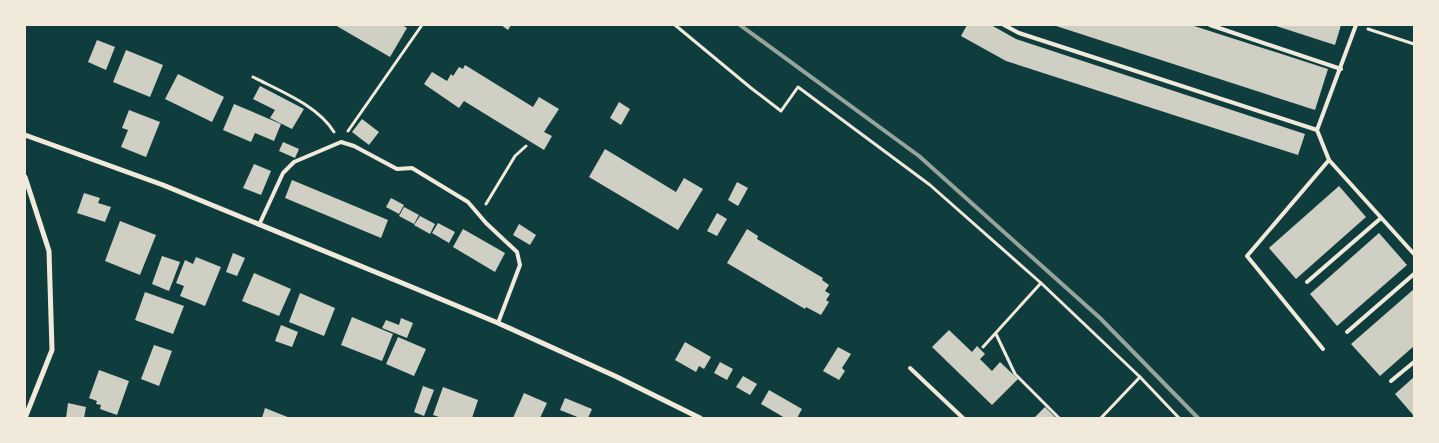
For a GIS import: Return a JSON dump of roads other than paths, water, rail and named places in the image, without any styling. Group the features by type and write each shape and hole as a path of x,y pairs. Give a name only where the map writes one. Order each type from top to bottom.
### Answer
{"street":[{"path":"25,135 163,185 498,323 615,376 700,418"},
{"path":"25,178 49,250 52,350 25,418"}],"lane":[{"path":"1004,25 1018,33 1318,130"},
{"path":"1210,25 1341,69"},
{"path":"1356,25 1318,130 1329,160 1414,254"},
{"path":"259,225 283,172 294,162 341,142 354,146 397,169 412,168 468,202 517,252 520,265 498,323"},
{"path":"1323,349 1247,256 1329,160"},
{"path":"1307,282 1381,218"},
{"path":"1347,332 1414,274"},
{"path":"1391,381 1414,362"},
{"path":"910,368 963,418"}],"railway":[{"path":"740,25 919,156 1100,318 1198,418"}]}
